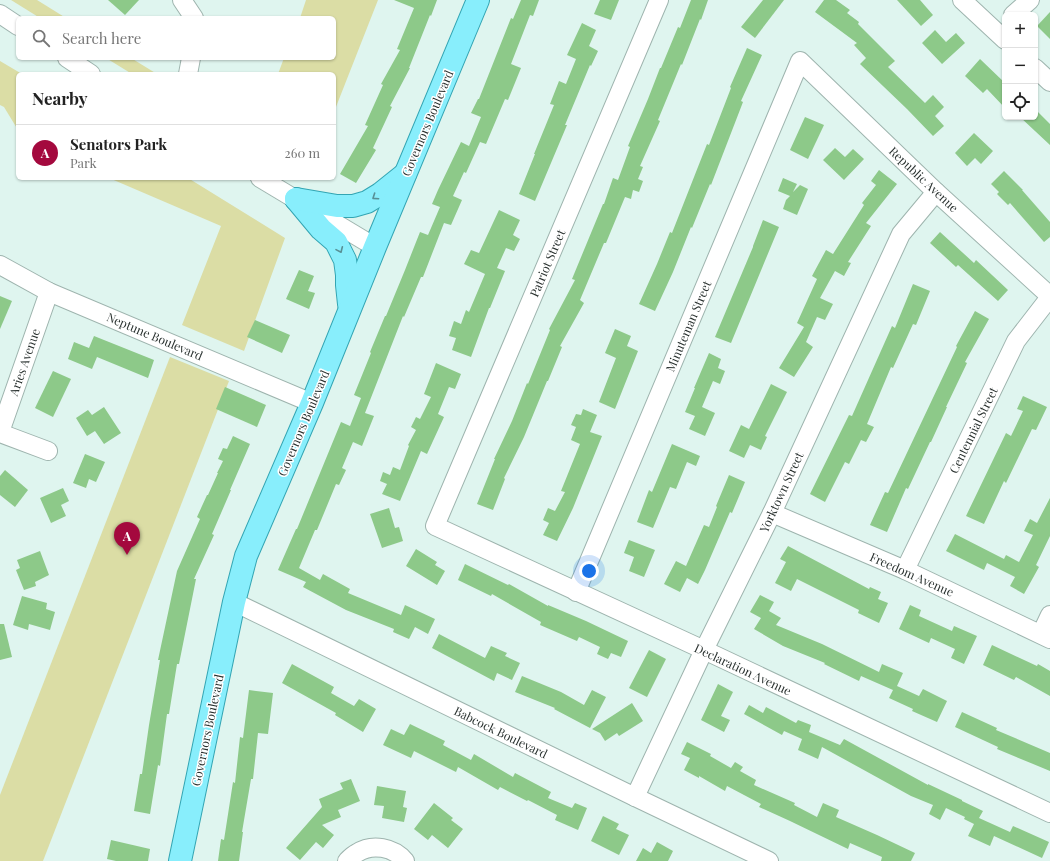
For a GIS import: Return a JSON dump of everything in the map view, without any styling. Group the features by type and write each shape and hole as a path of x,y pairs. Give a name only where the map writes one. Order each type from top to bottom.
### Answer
{"main road":[{"name":"Governors Boulevard","path":"180,861 234,602 246,556 312,403 478,0"},
{"path":"296,200 337,206 353,206 367,202 380,194 406,173"},
{"path":"296,200 321,229 336,242 345,260 347,275 346,285 350,309"}],"street":[{"path":"182,0 193,16"},
{"name":"Patriot Street","path":"435,526 659,0"},
{"path":"962,0 1002,31"},
{"path":"1017,12 1030,0"},
{"path":"0,14 16,25"},
{"path":"70,60 89,72"},
{"path":"188,72 191,60"},
{"name":"Republic Avenue","path":"800,61 936,192 1050,296"},
{"name":"Minuteman Street","path":"576,592 800,61"},
{"path":"1038,71 1050,82"},
{"path":"263,180 375,247"},
{"name":"Yorktown Street","path":"635,797 704,650 772,513 901,234 936,192"},
{"name":"Neptune Boulevard","path":"0,265 49,292 312,403"},
{"name":"Aries Avenue","path":"0,432 49,292"},
{"name":"Centennial Street","path":"905,570 1016,341 1050,296"},
{"path":"0,432 48,451"},
{"name":"Freedom Avenue","path":"772,513 905,570 1045,636"},
{"name":"Declaration Avenue","path":"435,526 704,650 1050,813"},
{"name":"Babcock Boulevard","path":"234,602 769,861"},
{"path":"1045,636 1050,615"},
{"path":"347,861 357,852 368,848 380,847 391,850 402,856 405,861"}],"green space":[{"path":"11,0 37,0 63,16 37,16"},
{"path":"306,0 378,0 336,107 336,72 279,72 283,60 336,60 336,16 301,16"},
{"path":"109,60 134,60 154,72 129,72"},
{"path":"0,61 19,72 16,72 16,127 4,107 0,105"},
{"path":"114,180 191,180 285,238 244,351 182,325 221,226"},
{"path":"170,357 229,381 43,861 0,861 0,795"}],"building":[{"path":"108,0 139,0 125,15"},
{"path":"394,0 437,0 410,68 390,106 392,107 373,148 376,150 356,183 340,174 368,126 365,125 383,85 381,84 400,50 397,49 414,8"},
{"path":"521,0 539,0 533,16 530,15 511,64 521,68 508,100 505,99 486,144 480,142 466,173 464,172 453,196 462,200 451,225 444,223 423,277 421,277 404,317 403,316 365,413 374,416 362,446 353,442 342,468 346,470 339,485 336,484 299,568 320,580 323,574 350,589 348,593 401,615 405,605 435,619 428,634 415,627 409,639 393,632 394,629 346,610 303,587 306,582 278,570 297,529 341,422 350,426 361,398 354,395 371,353 370,352 420,232 428,235 440,207 432,204 461,142 469,146 481,117 471,113 479,99 511,18 513,19"},
{"path":"600,0 619,0 611,20 594,14"},
{"path":"691,0 708,0 701,20 700,19 658,120 660,121 640,166 643,167 638,179 643,181 639,192 633,190 631,199 625,197 580,300 584,303 560,346 562,347 524,437 504,478 505,479 493,510 477,504 494,459 512,421 527,383 528,384 550,330 549,329 575,280 572,279 604,204 613,178 618,180 630,147 628,146 660,68 678,27 680,28"},
{"path":"763,0 784,0 755,38 741,27"},
{"path":"824,0 836,0 850,10 847,13 859,22 858,24 895,61 888,67 925,103 933,95 944,107 935,116 944,126 933,136 860,64 866,58 854,45 857,43 815,12"},
{"path":"897,0 920,0 933,15 921,26"},
{"path":"1050,12 1050,39 1038,27 1038,25"},
{"path":"582,23 596,30 589,46 598,51 591,66 590,65 535,201 519,194 554,105 550,104 559,81 566,84 576,59 567,55"},
{"path":"935,30 946,42 956,33 965,43 942,64 922,43"},
{"path":"747,48 762,55 741,101 743,102 711,185 710,184 655,311 639,304 670,232 672,233 707,144 709,145 731,88 730,87"},
{"path":"980,59 1002,80 1002,105 987,89 983,93 965,76"},
{"path":"1038,112 1050,124 1050,145 1023,120 1038,120"},
{"path":"805,117 824,125 808,159 790,150"},
{"path":"974,133 993,151 981,164 975,158 967,166 955,153"},
{"path":"835,148 845,157 853,149 864,159 844,180 823,160"},
{"path":"879,170 897,184 866,223 871,226 848,262 851,263 844,276 835,271 820,298 833,304 825,320 817,317 806,342 813,347 794,377 779,368 804,327 797,323 817,279 812,276 826,250 833,254 864,205 862,203 876,185 871,181"},
{"path":"1004,171 1023,190 1050,222 1050,237 1044,242 1010,203 1008,205 997,194 999,192 991,184"},
{"path":"783,178 797,184 793,192 800,185 808,189 797,215 783,209 786,200 790,196 778,191"},
{"path":"499,210 520,220 513,235 520,239 514,251 506,248 497,268 505,271 489,308 471,357 452,350 456,338 449,336 454,321 461,324 466,310 469,312 485,274 464,264 471,250 479,253"},
{"path":"763,220 779,227 731,343 715,337"},
{"path":"940,232 974,263 976,260 1008,290 998,301 958,265 956,267 930,243"},
{"path":"299,270 314,276 308,291 315,293 309,309 286,299"},
{"path":"913,284 930,291 916,325 913,324 893,368 891,367 867,424 874,427 866,442 861,440 849,464 845,462 825,502 810,494 849,415 852,416 892,326 895,328"},
{"path":"0,296 12,301 0,329"},
{"path":"975,311 989,319 965,362 967,363 931,442 908,489 906,488 887,532 870,525 885,492 888,493 957,347 956,346"},
{"path":"255,320 290,335 282,353 247,337"},
{"path":"615,329 631,336 627,346 638,351 615,409 599,402 616,358 605,353"},
{"path":"94,336 154,360 148,378 97,357 92,369 68,359 74,342 89,348"},
{"path":"709,353 721,359 718,368 725,371 720,384 713,381 702,407 715,413 705,436 689,429 695,416 685,412"},
{"path":"436,363 461,374 455,389 449,387 438,414 444,417 427,454 421,451 400,501 382,494 387,484 380,481 383,472 390,475 393,467 400,470 409,446 408,445 416,430 411,427 416,417 420,419 431,397 424,394"},
{"path":"53,371 71,379 53,417 35,408"},
{"path":"771,384 787,392 765,436 767,437 761,450 750,445 744,458 729,451 741,425 749,429"},
{"path":"225,387 266,405 257,427 216,409"},
{"path":"1023,396 1047,407 1036,430 1032,429 1006,483 1004,481 984,524 966,516 1006,433 1011,436 1023,411 1017,409"},
{"path":"104,407 121,433 104,444 95,431 87,436 76,418 88,410 92,415"},
{"path":"583,409 597,415 590,432 602,436 573,508 557,541 543,535 549,523 543,520 548,508 555,511 565,492 561,491 580,444 571,440 576,427 571,425 576,414 581,415"},
{"path":"233,436 250,444 212,534 214,535 194,579 196,579 179,664 177,664 169,714 167,714 160,766 158,765 150,814 134,811 140,774 142,774 160,660 158,660 177,571 200,519 197,517 223,461 218,459 223,448 227,449"},
{"path":"672,444 700,456 696,466 687,462 676,489 670,487 653,528 637,522 649,490 652,492"},
{"path":"85,454 105,462 96,482 89,479 86,488 73,483"},
{"path":"5,470 28,490 15,507 0,495 0,476"},
{"path":"729,475 745,482 698,584 687,578 680,592 664,584 676,561 686,566 704,525 709,527"},
{"path":"63,488 69,501 61,505 66,516 51,523 40,498"},
{"path":"1050,498 1050,536 1036,565 1039,567 1024,594 1010,586 1015,577 987,563 984,570 946,551 955,534 1004,559 1006,555 1019,562 1033,535 1024,531 1030,519 1037,523"},
{"path":"389,508 395,528 399,527 403,541 382,548 370,514"},
{"path":"629,540 655,550 644,577 629,571 634,557 624,553"},
{"path":"788,546 869,589 870,587 881,592 878,599 888,603 879,623 858,613 859,610 797,579 791,591 775,583 786,562 780,559"},
{"path":"416,549 437,562 435,565 445,571 437,585 406,566"},
{"path":"40,551 49,575 35,582 36,586 24,590 16,570 20,568 17,560"},
{"path":"465,564 508,585 509,584 548,606 586,621 628,641 621,657 611,653 608,659 597,654 600,647 579,637 577,641 540,625 541,622 492,594 491,596 458,580"},
{"path":"760,595 774,602 769,611 781,618 776,625 822,644 879,672 882,664 903,673 897,686 919,696 923,689 947,701 937,722 912,711 913,709 889,698 893,690 861,676 859,681 824,664 825,663 783,646 754,629 761,618 750,612"},
{"path":"22,596 47,603 46,609 55,612 50,630 29,624 28,630 13,625"},
{"path":"910,605 921,610 919,616 952,631 954,626 977,636 964,664 951,658 955,649 931,638 929,643 899,629"},
{"path":"0,624 4,624 12,657 0,660"},
{"path":"439,634 485,658 491,646 507,653 505,656 520,663 512,680 497,673 494,681 432,648"},
{"path":"992,645 1037,666 1038,664 1050,671 1050,696 1016,677 1014,680 983,665"},
{"path":"649,650 666,659 647,697 629,688"},
{"path":"292,664 334,687 331,693 354,706 359,699 376,709 363,732 335,715 336,713 282,683"},
{"path":"522,676 561,692 584,705 592,690 606,697 590,728 554,709 555,708 515,692"},
{"path":"718,684 733,692 721,716 730,720 724,732 701,720"},
{"path":"249,690 273,693 268,734 258,733 253,779 251,779 242,832 239,861 218,861 221,839 224,840 233,782 235,783 240,737 243,738"},
{"path":"632,703 643,721 619,736 617,733 605,741 600,733 592,729"},
{"path":"749,705 763,713 766,707 796,723 798,720 811,725 809,732 840,745 844,739 928,785 983,811 979,818 1010,832 1013,826 1049,842 1042,858 994,836 990,846 968,836 974,824 964,819 965,817 946,808 940,820 929,814 933,805 911,796 822,747 818,759 798,750 802,739 784,731 782,735 744,714"},
{"path":"962,712 997,728 996,730 1050,753 1050,771 997,749 998,747 955,727"},
{"path":"410,724 445,741 443,745 471,760 474,754 513,777 515,773 551,792 548,798 572,808 575,803 587,808 578,830 555,820 557,815 500,787 498,790 458,767 456,772 414,751 411,758 383,745 391,729 404,735"},
{"path":"687,742 711,754 710,756 731,768 735,762 743,767 740,771 756,780 754,785 795,803 794,805 817,817 823,803 839,810 836,817 915,853 911,861 881,861 882,857 850,843 848,849 759,807 761,804 727,786 725,791 699,776 699,778 684,770 690,758 681,754"},
{"path":"351,779 360,801 338,810 341,817 322,825 334,835 323,848 316,842 300,860 286,848 322,807 319,799 343,789 340,783"},
{"path":"377,786 406,791 403,807 407,808 404,822 382,818 384,806 374,805"},
{"path":"434,803 453,818 451,820 463,829 448,848 432,835 428,840 414,829"},
{"path":"603,816 619,824 616,829 629,835 619,855 591,841"},
{"path":"111,840 150,849 148,861 116,861 107,859"},
{"path":"657,842 673,851 668,861 636,861 643,848 651,853"}],"place":[{"name":"Senators Park","path":"127,555"}]}
